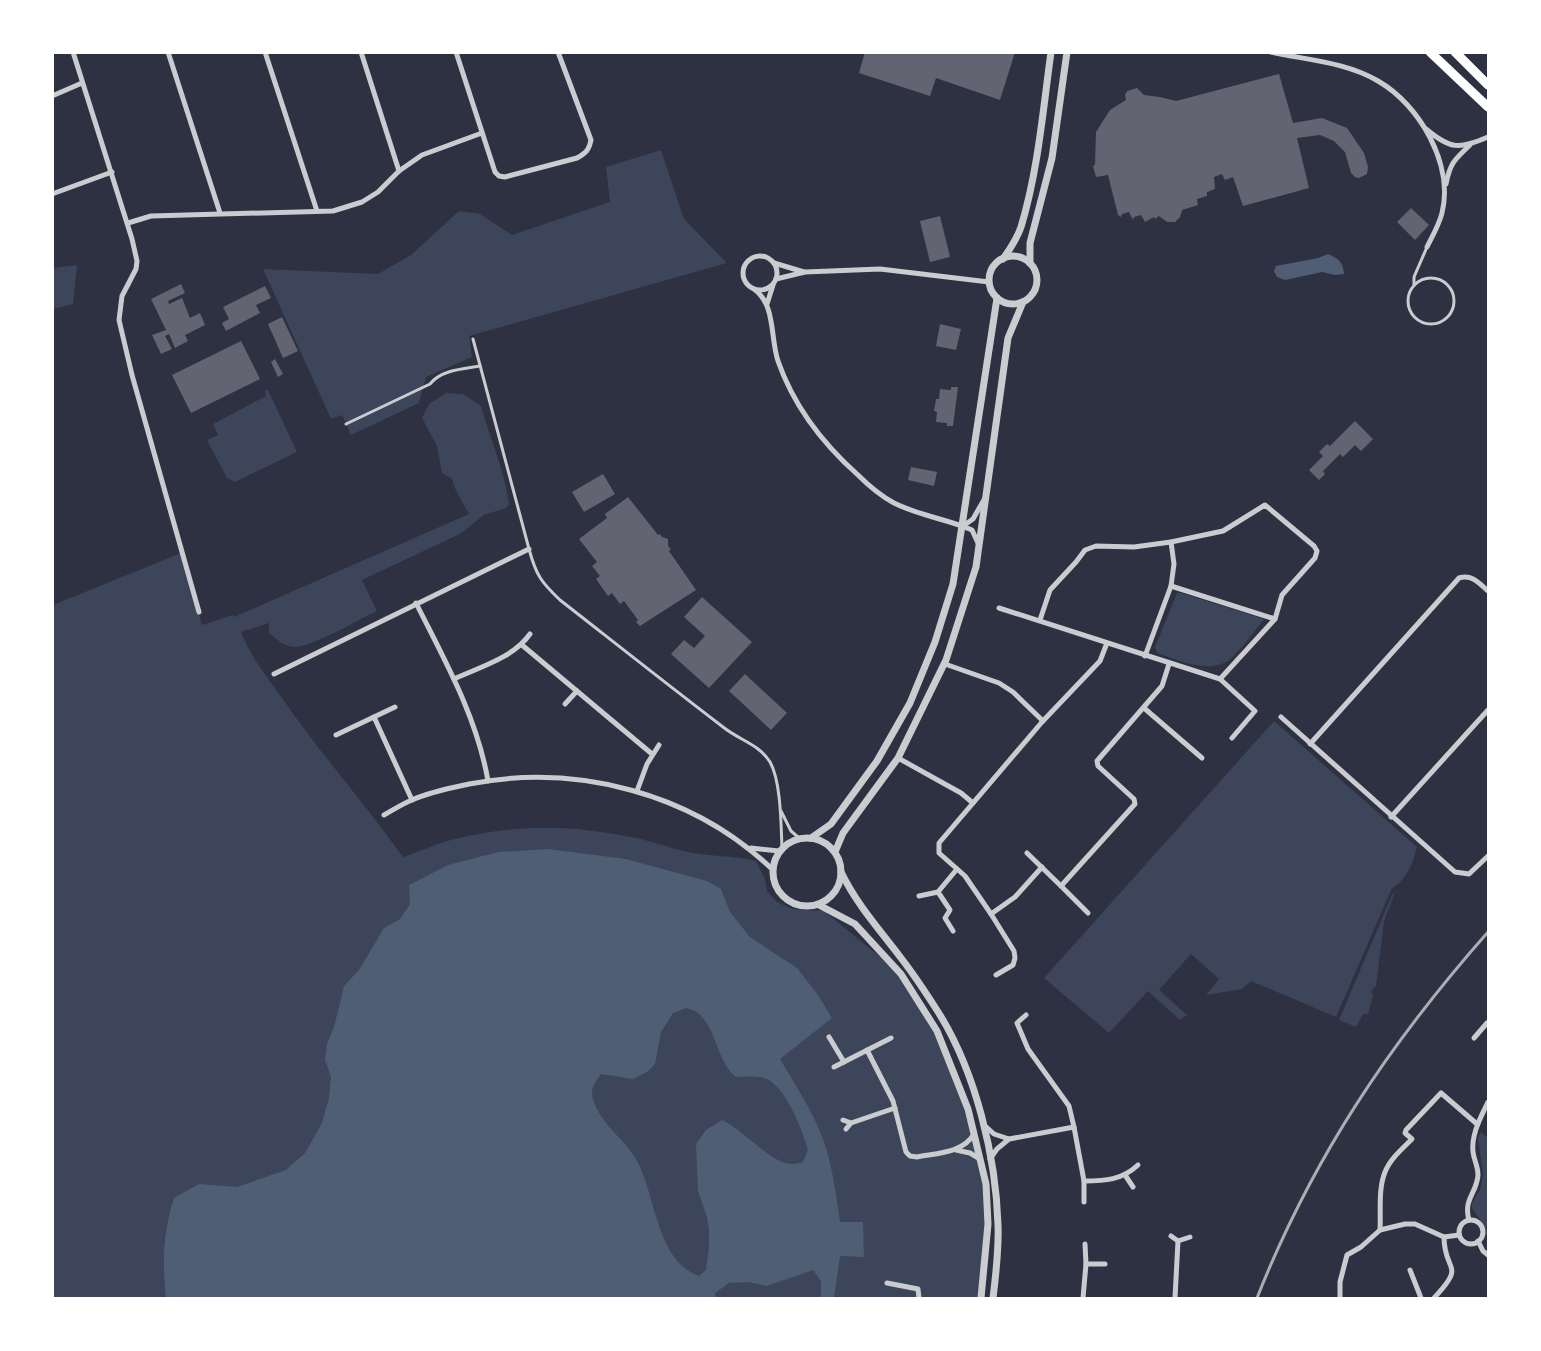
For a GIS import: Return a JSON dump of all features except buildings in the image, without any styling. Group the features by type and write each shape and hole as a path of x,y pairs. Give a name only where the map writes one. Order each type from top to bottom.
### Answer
{"highway":[{"path":"1430,52 1488,107"},
{"path":"1455,52 1488,85"}],"street":[{"path":"73,52 128,223 137,261 136,268 122,296 119,320 135,386 199,612"},
{"path":"168,52 220,213"},
{"path":"265,52 318,211"},
{"path":"361,52 399,171"},
{"path":"456,52 495,172 505,177 577,158 590,148 591,140 558,52"},
{"path":"1023,302 1015,304 997,298 989,282 995,265 1003,259 1021,228 1034,170 1052,52"},
{"path":"835,852 843,833 898,758 945,664 976,567 1008,338 1023,302 1033,293 1036,286 1034,269 1030,263 1030,243 1052,158 1067,52"},
{"path":"1271,52 1352,70 1378,81 1413,111 1425,128 1443,170 1445,193"},
{"path":"52,96 82,83"},
{"path":"1425,128 1442,142 1458,146 1472,144"},
{"path":"128,223 151,216 333,211 362,202 378,192 399,171 422,155 482,133"},
{"path":"1427,247 1442,215 1449,169 1454,160 1472,144 1488,136"},
{"path":"52,194 112,172"},
{"path":"767,304 775,282 777,268 767,257 755,256 746,262 743,277 767,304 778,362 794,399 814,430 842,461 870,486 893,502 940,521 972,530 977,537 979,547"},
{"path":"1003,259 1015,257 1030,263"},
{"path":"774,263 805,272"},
{"path":"754,289 763,290 775,282 805,272 880,269 989,282"},
{"path":"811,838 831,824 877,760 910,703 935,642 953,584 997,298"},
{"path":"963,526 973,519 987,494"},
{"path":"1040,620 1050,590 1085,550 1096,546 1134,547 1171,542 1223,531 1265,506 1294,532 1314,546 1317,551 1315,558 1282,595 1275,619 1220,679"},
{"path":"1145,656 1172,586 1174,564 1171,542"},
{"path":"274,674 529,549"},
{"path":"1310,744 1459,578 1466,576 1473,578 1488,591"},
{"path":"1172,586 1275,619"},
{"path":"416,603 454,679 482,747 488,781"},
{"path":"999,608 1220,679 1255,711 1232,738"},
{"path":"454,679 522,645 530,634"},
{"path":"996,975 1013,965 1014,951 965,876 939,853 939,843 1043,721 1100,661 1107,643"},
{"path":"522,645 651,754"},
{"path":"945,664 999,683 1013,692 1043,721"},
{"path":"1061,886 1136,804 1134,799 1098,766 1097,760 1162,686 1169,664"},
{"path":"566,704 577,691"},
{"path":"336,735 395,707"},
{"path":"1144,708 1202,758"},
{"path":"1391,817 1488,710"},
{"path":"374,717 412,800"},
{"path":"1281,717 1455,872 1465,874 1474,871 1488,856"},
{"path":"637,791 651,754 659,745"},
{"path":"898,758 960,793 973,803"},
{"path":"384,815 412,800 450,788 488,781 518,777 562,777 593,781 637,791 712,824 751,848 773,870"},
{"path":"751,848 780,849 799,838 811,838 823,842 835,852 841,864 838,888 831,897 819,905 807,907 792,903 782,896 775,885 773,870 780,849"},
{"path":"1027,853 1088,913"},
{"path":"991,914 1015,897 1042,867"},
{"path":"919,896 938,892 957,869"},
{"path":"841,872 867,916 901,958 940,1016 956,1047 973,1089 990,1159 999,1226 993,1299"},
{"path":"938,892 950,910 945,918 953,931"},
{"path":"819,905 855,924 901,974 937,1031 966,1103 986,1184 988,1224 981,1299"},
{"path":"1026,1015 1017,1023 1028,1048 1070,1106 1084,1182 1084,1202"},
{"path":"1474,1038 1488,1023"},
{"path":"829,1037 844,1062"},
{"path":"834,1067 891,1038"},
{"path":"867,1050 895,1108 906,1152 910,1156 917,1157 951,1150 968,1143 974,1134"},
{"path":"1380,1230 1382,1182 1385,1171 1393,1159 1412,1139 1406,1130 1441,1094 1477,1124"},
{"path":"1469,1220 1468,1201 1478,1178 1478,1167 1473,1152 1477,1124 1488,1102"},
{"path":"846,1129 851,1123 895,1108"},
{"path":"843,1120 851,1123"},
{"path":"983,1124 994,1134 1009,1139 1074,1127"},
{"path":"990,1159 997,1149 1009,1139"},
{"path":"951,1150 968,1152 980,1159"},
{"path":"1084,1182 1107,1181 1125,1175 1138,1165"},
{"path":"1125,1175 1133,1186"},
{"path":"1459,1235 1460,1227 1469,1220"},
{"path":"1459,1235 1467,1243 1478,1241 1482,1235 1482,1227 1477,1222 1469,1220"},
{"path":"1340,1299 1340,1282 1347,1255 1361,1247 1380,1230 1415,1224 1444,1237 1459,1235"},
{"path":"1171,1236 1178,1241"},
{"path":"1178,1241 1190,1237"},
{"path":"1434,1299 1450,1281 1452,1275 1450,1261 1444,1251 1444,1237"},
{"path":"1175,1299 1178,1241"},
{"path":"1478,1241 1488,1255"},
{"path":"1083,1299 1085,1244"},
{"path":"1086,1264 1105,1264"},
{"path":"1410,1270 1421,1299"},
{"path":"887,1283 918,1289 919,1299"}],"lane":[{"path":"1414,286 1420,281 1436,278 1449,286 1455,300 1451,315 1439,324 1423,324 1412,314 1408,300 1414,286 1414,277 1427,247"},
{"path":"473,339 534,567 542,583 560,600 725,729 764,753 775,777 780,809 780,849"},
{"path":"346,424 429,384 435,377 480,366"},
{"path":"780,809 791,831 799,838"}],"shaded area":[{"path":"661,150 684,219 727,263 469,336 472,357 426,377 419,403 351,435 342,415 331,419 263,269 378,274 411,255 459,211 480,214 512,235 610,202 606,167"},
{"path":"1328,254 1340,261 1344,274 1335,275 1322,272 1285,280 1277,277 1274,271 1276,266"},
{"path":"77,265 73,304 53,309 53,268"},
{"path":"268,390 297,452 235,482 227,478 207,440 218,435 213,424 266,396 265,391"},
{"path":"446,393 463,394 481,406 501,467 509,504 506,508 484,515 460,534 362,580 377,611 335,632 311,643 294,647 284,644 269,633 269,623 241,632 253,657 310,736 403,857 438,844 481,833 524,828 566,828 638,838 693,853 756,861 765,879 767,891 777,902 793,909 824,911 901,974 937,1031 966,1103 980,1159 988,1224 981,1298 53,1298 53,605 181,553 202,625 233,615 234,617 469,514 452,479 442,473 437,446 422,418 429,404"},
{"path":"1177,593 1264,619 1240,649 1226,662 1200,666 1183,662 1157,653 1155,647"},
{"path":"1274,721 1417,847 1405,876 1392,888 1336,1017 1251,981 1242,989 1206,995 1219,979 1191,954 1159,990 1187,1015 1180,1020 1148,991 1109,1033 1044,978"},
{"path":"548,849 626,859 707,881 721,889 730,912 750,937 797,968 818,995 832,1018 780,1059 808,1106 822,1136 831,1167 840,1222 863,1222 864,1257 840,1256 834,1298 821,1298 821,1281 813,1270 767,1286 748,1282 729,1283 715,1293 715,1298 166,1298 164,1248 174,1198 199,1184 237,1187 286,1170 305,1153 322,1123 329,1098 331,1077 325,1060 327,1044 334,1027 344,986 359,970 384,928 400,919 410,904 409,885 448,865 498,852","holes":["686,1008 696,1012 704,1019 723,1059 736,1077 765,1078 782,1093 798,1122 808,1150 803,1162 787,1164 770,1155 722,1120 706,1130 696,1144 698,1191 709,1230 706,1270 699,1276 685,1268 665,1242 636,1159 601,1116 596,1108 592,1092 601,1074 633,1079 647,1072 655,1064 661,1032 673,1013"]},
{"path":"1395,892 1384,921 1376,986 1371,991 1373,996 1368,1014 1363,1014 1356,1027 1339,1020"},
{"path":"1481,1132 1488,1138 1488,1247 1485,1227 1472,1208 1472,1203 1480,1190 1483,1175 1478,1138"}],"railway":[{"path":"1257,1298 1302,1198 1356,1105 1418,1017 1488,932"}]}
